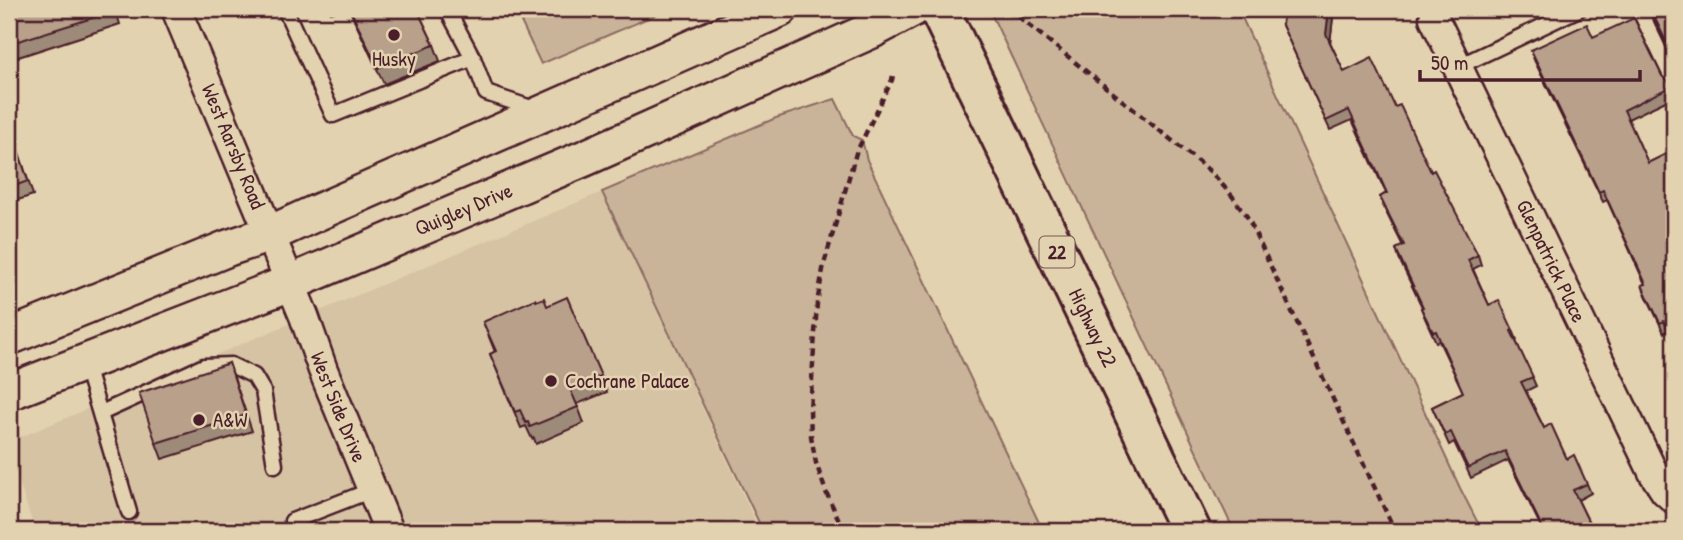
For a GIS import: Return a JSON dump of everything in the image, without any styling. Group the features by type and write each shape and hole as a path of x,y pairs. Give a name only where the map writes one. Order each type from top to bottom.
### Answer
{"main road":[{"name":"Highway 22","path":"939,9 1191,531"}],"street":[{"path":"9,337 228,248 270,234 780,9"},
{"name":"Quigley Drive","path":"9,392 290,283 585,158 872,30 912,9"},
{"name":"West Aarsby Road","path":"180,10 290,283"},
{"name":"Glenpatrick Place","path":"1434,18 1654,474 1674,499"},
{"name":"West Side Drive","path":"290,283 389,531"}],"lane":[{"path":"285,9 333,115 473,58"},
{"path":"447,9 473,58 486,93 545,113"},
{"path":"1457,67 1579,9"},
{"path":"1639,9 1674,82"},
{"path":"85,363 130,512"},
{"path":"101,413 204,366 232,365 254,376 263,391 275,466"},
{"path":"292,521 372,490"}],"path":[{"path":"1009,9 1211,172 1233,197 1248,218 1395,531"},
{"path":"844,531 816,464 811,436 810,410 817,303 824,264 856,153 893,75"}],"shaded area":[{"path":"515,9 669,9 541,64"},
{"path":"989,9 1238,9 1482,531 1234,531"},
{"path":"835,99 853,136 862,140 867,160 1043,531 763,531 602,192 776,118"},
{"path":"602,192 760,531 35,531 9,452 9,442"}],"building":[{"path":"9,9 115,9 115,11 9,44"},
{"name":"Husky","path":"350,9 417,9 434,45 378,68"},
{"path":"1284,9 1329,9 1326,34 1344,72 1372,58 1395,107 1400,105 1431,172 1434,170 1478,255 1468,260 1489,305 1499,300 1513,330 1511,331 1533,377 1521,382 1544,428 1551,424 1567,459 1574,455 1587,484 1573,490 1593,531 1544,531 1505,451 1468,468 1451,432 1445,435 1432,407 1463,392 1436,331 1433,332 1421,308 1423,307 1396,249 1404,245 1380,197 1387,193 1349,110 1326,121 1282,25"},
{"path":"1674,9 1674,58 1651,10"},
{"path":"1634,18 1662,76 1669,82 1674,81 1674,85 1624,110 1648,163 1674,150 1674,342 1664,321 1660,323 1642,285 1646,284 1603,190 1599,192 1531,50 1587,24 1593,37"},
{"path":"9,123 28,181 9,188"},
{"name":"Cochrane Palace","path":"567,297 601,376 570,389 578,407 530,427 520,410 515,412 490,354 496,351 483,322 535,299 544,298 547,306"},
{"name":"A&W","path":"229,363 246,415 156,443 139,393"}],"place":[{"name":"Husky","path":"394,35"},
{"name":"Cochrane Palace","path":"551,381"},
{"name":"A&W","path":"199,420"}]}
